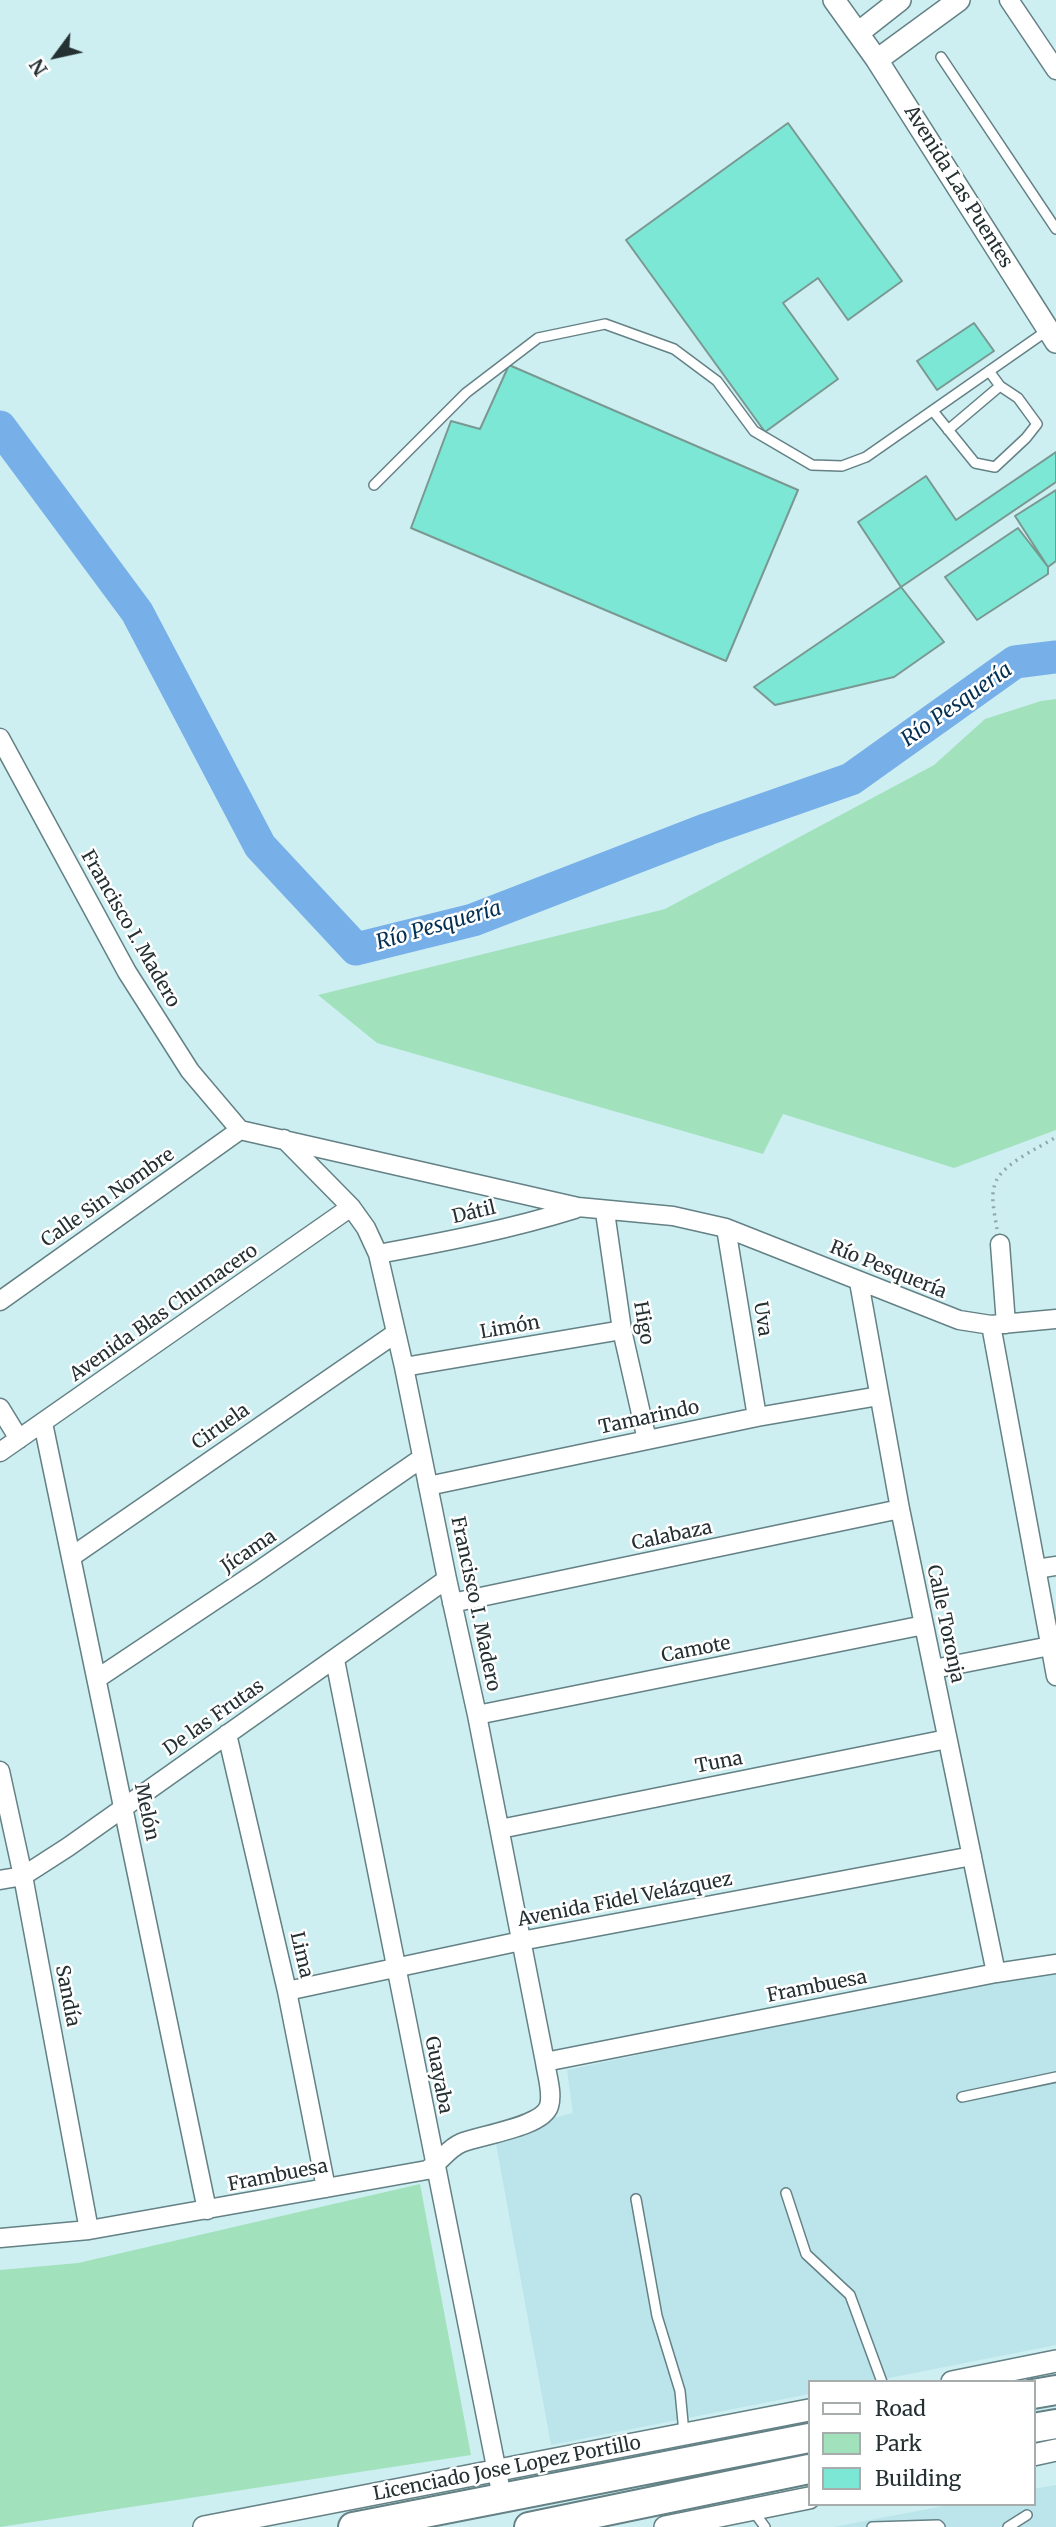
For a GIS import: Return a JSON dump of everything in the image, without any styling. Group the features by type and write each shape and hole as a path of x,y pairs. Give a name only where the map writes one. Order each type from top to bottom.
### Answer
{"highway":[{"path":"1035,2394 1056,2389"},
{"path":"1035,2428 1056,2424"},
{"name":"Licenciado Jose Lopez Portillo","path":"353,2527 499,2484 808,2438"},
{"path":"530,2527 808,2469"}],"street":[{"name":"Avenida Las Puentes","path":"834,0 877,60 1053,332"},
{"path":"858,33 900,0"},
{"path":"877,60 959,0"},
{"path":"1009,0 1056,70"},
{"name":"Francisco I. Madero","path":"0,738 127,972 190,1071 240,1130"},
{"name":"Río Pesquería","path":"240,1130 578,1208 673,1216 726,1228 959,1320 998,1324 1056,1319"},
{"name":"Calle Sin Nombre","path":"0,1301 240,1130"},
{"name":"Francisco I. Madero","path":"285,1139 351,1207 366,1228 378,1254 500,1829 545,2062 550,2094 547,2110"},
{"name":"Avenida Blas Chumacero","path":"0,1452 351,1207"},
{"name":"Dátil","path":"378,1254 539,1220 578,1208"},
{"name":"Higo","path":"605,1212 622,1330 647,1440"},
{"name":"Uva","path":"726,1228 757,1417"},
{"path":"1000,1244 998,1324 1035,1569 1056,1676"},
{"name":"Calle Toronja","path":"859,1282 900,1509 996,1973"},
{"name":"Limón","path":"404,1367 622,1330"},
{"name":"Ciruela","path":"71,1557 396,1332"},
{"name":"Tamarindo","path":"428,1486 757,1417 879,1396"},
{"path":"0,1408 19,1439"},
{"name":"Melón","path":"43,1423 207,2210"},
{"name":"Jícama","path":"98,1678 422,1458"},
{"name":"Calabaza","path":"452,1603 900,1509"},
{"path":"1035,1569 1056,1566"},
{"name":"De las Frutas","path":"0,1880 23,1876 68,1847 447,1579"},
{"name":"Camote","path":"477,1715 923,1625"},
{"path":"934,1669 1050,1646"},
{"name":"Guayaba","path":"335,1660 499,2484"},
{"name":"Lima","path":"227,1734 287,1991 326,2188"},
{"name":"Tuna","path":"500,1829 947,1739"},
{"name":"Sandía","path":"0,1771 23,1876 89,2230"},
{"name":"Avenida Fidel Velázquez","path":"287,1991 522,1941 972,1856"},
{"name":"Frambuesa","path":"545,2062 996,1973 1056,1964"},
{"name":"Frambuesa","path":"0,2238 89,2230 427,2169 435,2166 455,2146 534,2121 547,2110"},
{"path":"961,2380 1056,2361"},
{"name":"Licenciado Jose Lopez Portillo","path":"204,2527 499,2484 685,2434 808,2410"},
{"path":"1035,2455 1056,2450"},
{"path":"665,2527 808,2498"}],"lane":[{"path":"942,57 1056,229"},
{"path":"374,485 466,393 538,338 605,324 674,349 717,381 754,431 812,465 842,466 866,457 989,371 1053,332"},
{"path":"933,411 975,463 995,467 1037,424 1018,398 1000,386 989,371"},
{"path":"948,430 1000,386"},
{"path":"962,2097 1056,2077"},
{"path":"786,2193 806,2254 850,2295 881,2380"},
{"path":"636,2199 657,2316 680,2391 685,2434"},
{"path":"752,2510 765,2527"},
{"path":"1008,2527 1027,2515"},
{"path":"872,2527 940,2527"}],"path":[{"path":"1000,1244 993,1198 995,1184 1002,1171 1056,1137"}],"shaded area":[{"path":"1056,1967 1056,2345 879,2380 808,2380 808,2394 551,2445 494,2133 573,2113 567,2070"},
{"path":"1056,2485 1056,2527 833,2527 943,2506 1035,2506 1035,2489"}],"green space":[{"path":"1056,699 1056,1130 954,1168 783,1114 763,1154 377,1043 318,995 665,909 934,765 985,719 1041,701"},
{"path":"420,2184 471,2455 0,2527 0,2270 78,2263"}],"building":[{"path":"788,123 902,281 848,320 818,278 783,303 838,379 765,432 626,240"},
{"path":"974,323 994,351 937,390 917,361"},
{"path":"509,365 798,490 726,661 411,528 451,421 480,429"},
{"path":"1056,452 1056,482 901,587 858,522 926,476 956,520"},
{"path":"1056,490 1056,561 1048,567 1015,516"},
{"path":"1018,528 1048,567 1048,574 977,620 945,577"},
{"path":"901,587 944,642 894,677 775,705 754,687"}],"waterway":[{"name":"Río Pesquería","path":"0,427 137,612 260,846 356,949 473,920 708,829 851,779 1015,662 1056,657"}]}
